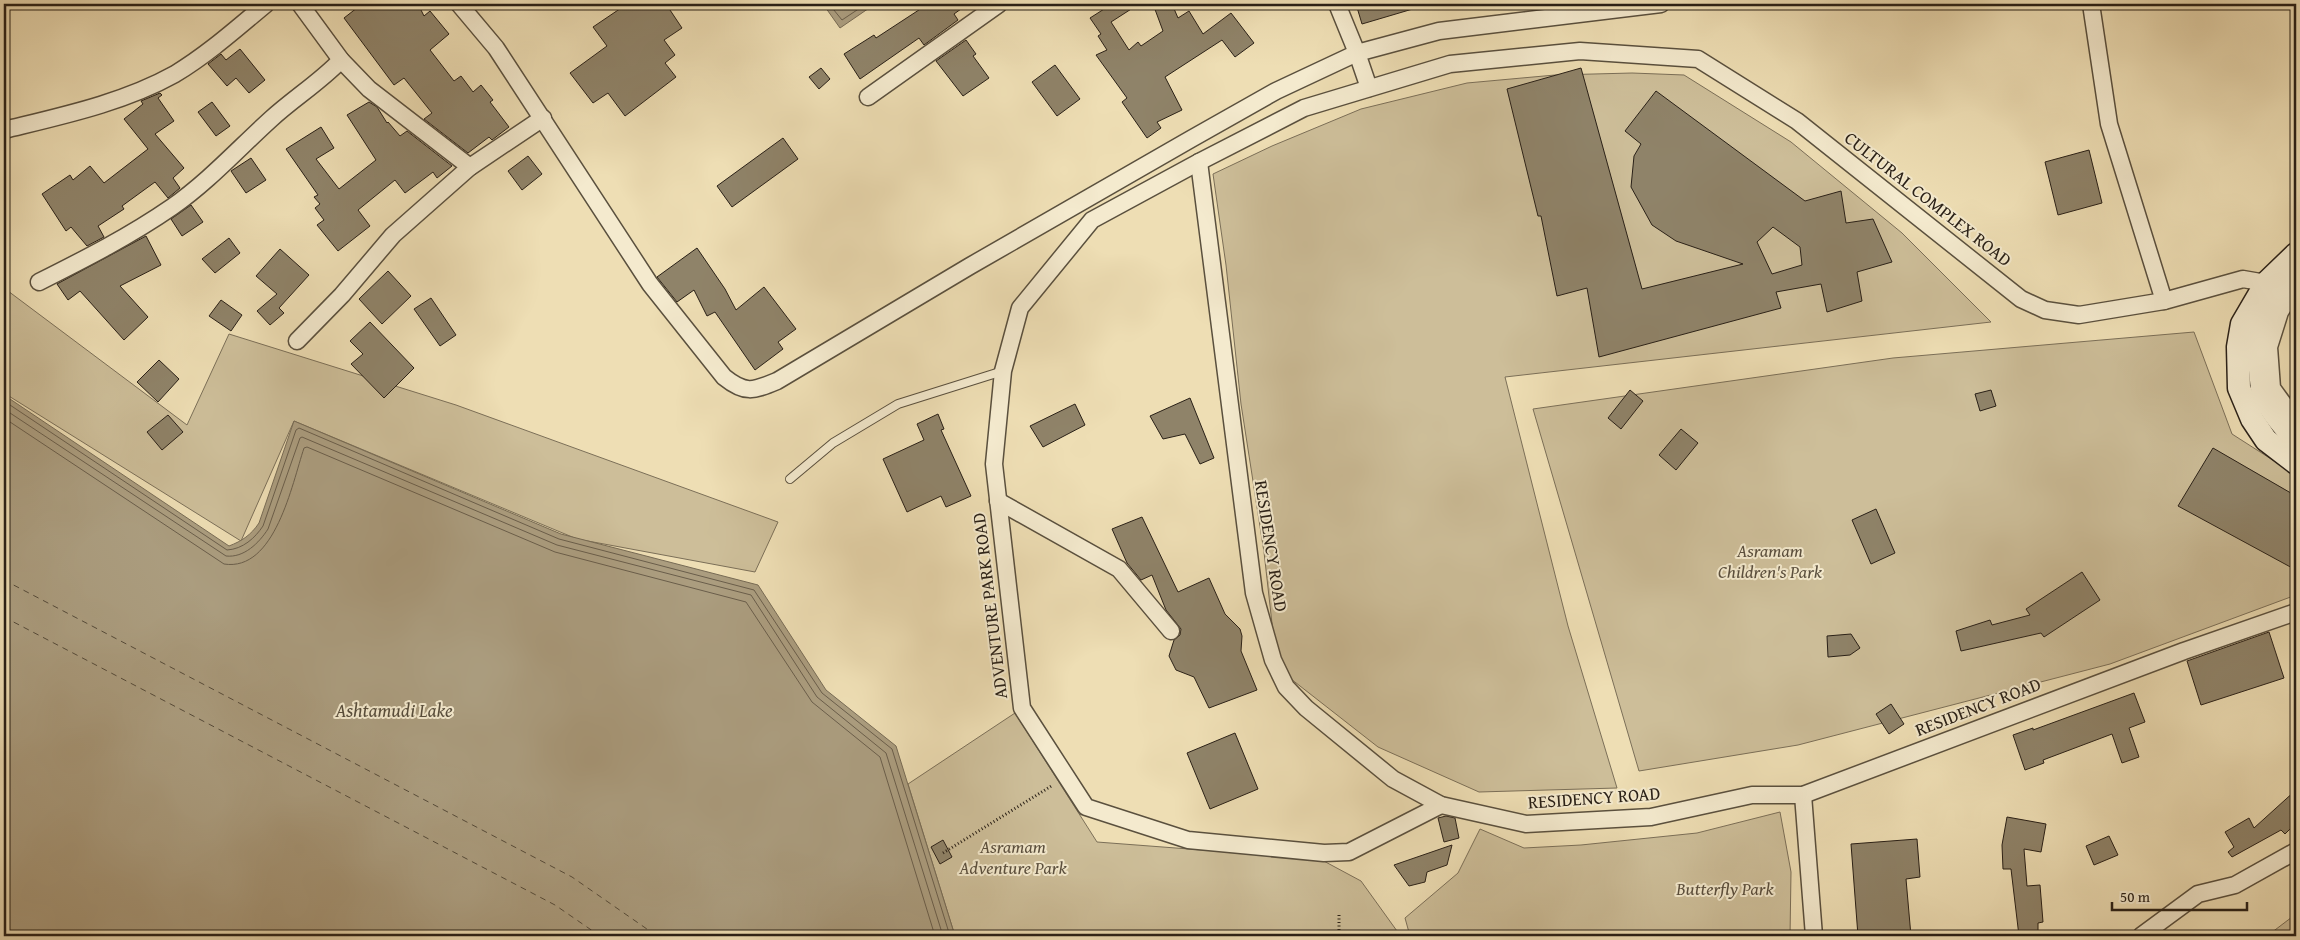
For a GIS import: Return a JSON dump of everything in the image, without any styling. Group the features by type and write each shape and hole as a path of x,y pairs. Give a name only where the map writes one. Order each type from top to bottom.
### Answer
{"main road":[{"path":"2296,254 2287,291 2262,322 2258,348 2263,393 2280,422 2296,440"},
{"path":"2287,291 2242,324 2238,347 2239,388 2252,419 2266,440 2296,462"}],"street":[{"path":"4,130 76,111 132,93 174,74 213,49 266,4"},
{"path":"300,4 342,60 369,89 470,166"},
{"path":"459,4 496,48 650,284 724,376 737,388 748,390 777,381 1167,152 1276,91 1357,52 1439,31 1661,4"},
{"path":"868,97 999,4"},
{"path":"1337,4 1357,52 1369,88"},
{"path":"2091,4 2109,124 2164,301"},
{"name":"CULTURAL COMPLEX ROAD","path":"1369,88 1450,64 1580,51 1698,59 1797,121 2021,299 2045,310 2079,315 2164,301 2243,279 2287,291"},
{"path":"39,282 103,250 173,207 272,118 328,74 342,60"},
{"name":"ADVENTURE PARK ROAD","path":"1369,88 1304,108 1092,220 1020,308 1003,371 994,464 1022,708 1086,807 1188,840 1324,854 1349,852 1441,805"},
{"path":"297,341 342,295 393,236 470,166 543,118"},
{"name":"RESIDENCY ROAD","path":"1199,162 1254,593 1273,660 1286,687 1306,708 1393,779 1441,805 1526,824 1650,817 1752,795 1803,795 2184,651 2296,612"},
{"path":"2287,291 2269,347 2272,388 2296,421"},
{"path":"998,501 1119,569 1171,631"},
{"path":"1803,795 1814,936"},
{"path":"2141,936 2198,894 2235,884 2296,851"}],"lane":[{"path":"790,479 833,443 898,404 1003,371"}],"path":[{"path":"943,853 1002,818 1066,776"},
{"path":"1339,915 1339,936"}],"green space":[{"path":"1632,73 1684,75 1791,142 1902,233 1991,322 1505,377 1568,626 1617,788 1479,792 1378,747 1277,668 1264,552 1241,404 1226,265 1213,174 1272,146 1361,109 1467,83 1555,75"},
{"path":"4,288 187,425 229,334 456,405 778,522 755,572 577,539 294,421 241,541 4,393"},
{"name":"Asramam Children's Park","path":"2194,332 2232,434 2296,475 2296,595 2110,664 1798,745 1639,771 1533,409 1893,358"},
{"name":"Asramam Adventure Park","path":"1015,713 1097,842 1320,859 1361,881 1397,931 1398,936 955,936 908,784"},
{"name":"Butterfly Park","path":"1780,812 1791,872 1790,936 1410,936 1405,918 1458,873 1480,829 1524,848 1581,845 1697,833"},
{"path":"2296,914 2296,936 2267,936"}],"water":[{"path":"823,4 875,4 840,28"},
{"name":"Ashtamudi Lake","path":"4,395 229,546 246,537 259,523 294,421 561,534 758,585 826,690 896,746 955,936 4,936"}],"building":[{"path":"362,4 418,4 424,16 430,11 449,34 430,50 454,81 461,76 473,92 481,85 493,100 490,102 509,127 492,140 489,137 468,153 424,119 432,113 404,78 394,85 344,18"},
{"path":"627,4 666,4 682,28 664,40 675,55 665,63 676,77 625,116 608,93 593,103 570,73 607,46 593,27"},
{"path":"928,4 968,4 954,14 958,20 924,45 919,38 860,79 844,54 874,35 876,38"},
{"path":"1112,4 1139,4 1111,22 1129,50 1138,42 1141,46 1163,31 1153,4 1172,4 1178,18 1189,11 1203,34 1231,13 1254,43 1235,57 1222,40 1165,77 1182,110 1157,122 1161,128 1147,138 1122,102 1127,98 1096,55 1107,50 1098,36 1101,34 1090,18"},
{"path":"1356,4 1416,4 1416,8 1362,24"},
{"path":"966,40 976,54 973,56 989,78 963,96 936,61"},
{"path":"240,49 265,80 249,93 236,78 227,86 208,64 221,54 226,60"},
{"path":"1055,65 1080,99 1057,116 1032,82"},
{"path":"821,68 830,79 819,89 809,77"},
{"path":"1581,68 1642,289 1743,264 1676,241 1652,225 1631,187 1634,156 1641,144 1625,131 1656,91 1805,201 1841,191 1846,223 1873,219 1892,262 1857,272 1862,301 1827,312 1821,284 1776,292 1781,308 1599,357 1587,288 1557,296 1541,216 1538,216 1507,89","holes":["1773,227 1800,247 1802,265 1772,274 1757,242"]},
{"path":"160,93 162,95 158,98 174,121 155,134 184,168 173,178 180,188 168,198 155,182 122,206 124,209 98,226 104,237 87,246 71,227 66,231 42,194 70,175 73,180 90,166 104,183 148,149 124,119 143,104 141,101"},
{"path":"212,102 230,126 216,136 198,112"},
{"path":"369,102 377,107 387,123 400,136 407,131 452,166 437,178 433,172 405,193 395,180 358,210 370,226 338,251 317,225 324,220 315,208 320,204 314,197 318,195 286,149 321,127 334,148 316,159 339,189 376,160 347,115"},
{"path":"783,138 798,159 732,207 717,186"},
{"path":"2089,150 2102,203 2058,215 2045,162"},
{"path":"528,156 542,174 522,190 508,171"},
{"path":"251,158 266,180 246,193 231,171"},
{"path":"191,205 203,222 182,236 171,219"},
{"path":"146,236 161,265 120,286 148,317 124,340 80,291 68,300 57,284"},
{"path":"229,238 240,253 215,273 202,259"},
{"path":"697,248 725,289 736,310 764,287 796,329 778,342 783,349 755,370 715,312 707,316 694,290 677,302 657,277"},
{"path":"280,249 309,275 279,308 284,313 270,325 257,311 277,294 256,276"},
{"path":"388,271 411,296 382,324 359,299"},
{"path":"431,298 456,335 440,346 414,309"},
{"path":"221,300 242,315 231,331 209,316"},
{"path":"370,322 414,368 384,398 351,364 363,354 350,341"},
{"path":"159,360 179,379 158,402 137,382"},
{"path":"1630,390 1643,401 1621,429 1608,418"},
{"path":"1991,390 1996,406 1980,411 1975,394"},
{"path":"1190,398 1214,458 1200,464 1185,434 1163,439 1150,416"},
{"path":"1075,404 1085,425 1043,447 1030,426"},
{"path":"938,414 944,429 941,430 971,496 946,507 941,496 907,512 883,459 924,440 917,424"},
{"path":"168,415 183,432 162,450 147,432"},
{"path":"1681,429 1698,443 1676,470 1659,455"},
{"path":"2213,448 2296,496 2296,570 2178,506"},
{"path":"1876,509 1895,553 1871,564 1852,520"},
{"path":"1142,517 1178,592 1209,578 1225,614 1240,629 1242,636 1241,651 1257,690 1209,708 1194,677 1176,670 1169,656 1174,640 1180,635 1181,629 1166,610 1152,575 1141,580 1127,563 1112,529"},
{"path":"2082,572 2100,600 2044,637 2041,633 1961,651 1956,631 1990,620 1992,625 2030,615 2026,609"},
{"path":"2269,632 2284,678 2201,705 2187,661"},
{"path":"1851,634 1860,648 1850,655 1828,657 1827,636"},
{"path":"2134,693 2145,722 2129,728 2139,757 2122,763 2112,734 2043,760 2044,763 2025,770 2013,735 2033,728 2033,730"},
{"path":"1891,704 1904,724 1889,734 1876,714"},
{"path":"1235,733 1258,789 1210,809 1187,753"},
{"path":"2296,790 2296,823 2285,834 2281,830 2232,857 2228,852 2234,847 2225,832 2249,818 2254,828"},
{"path":"1446,816 1455,818 1459,838 1444,842 1438,818"},
{"path":"2007,817 2046,824 2041,852 2024,849 2027,886 2040,885 2043,922 2038,923 2038,936 2019,936 2011,869 2003,869 2002,845"},
{"path":"2109,836 2118,855 2094,865 2086,846"},
{"path":"1917,839 1920,877 1906,879 1911,936 1858,936 1851,844"},
{"path":"943,840 952,857 940,864 931,847"},
{"path":"1452,845 1447,865 1427,872 1425,882 1409,886 1394,865"}],"ferry route":[{"path":"4,580 572,877 657,936"},
{"path":"4,617 555,905 600,936"}]}
